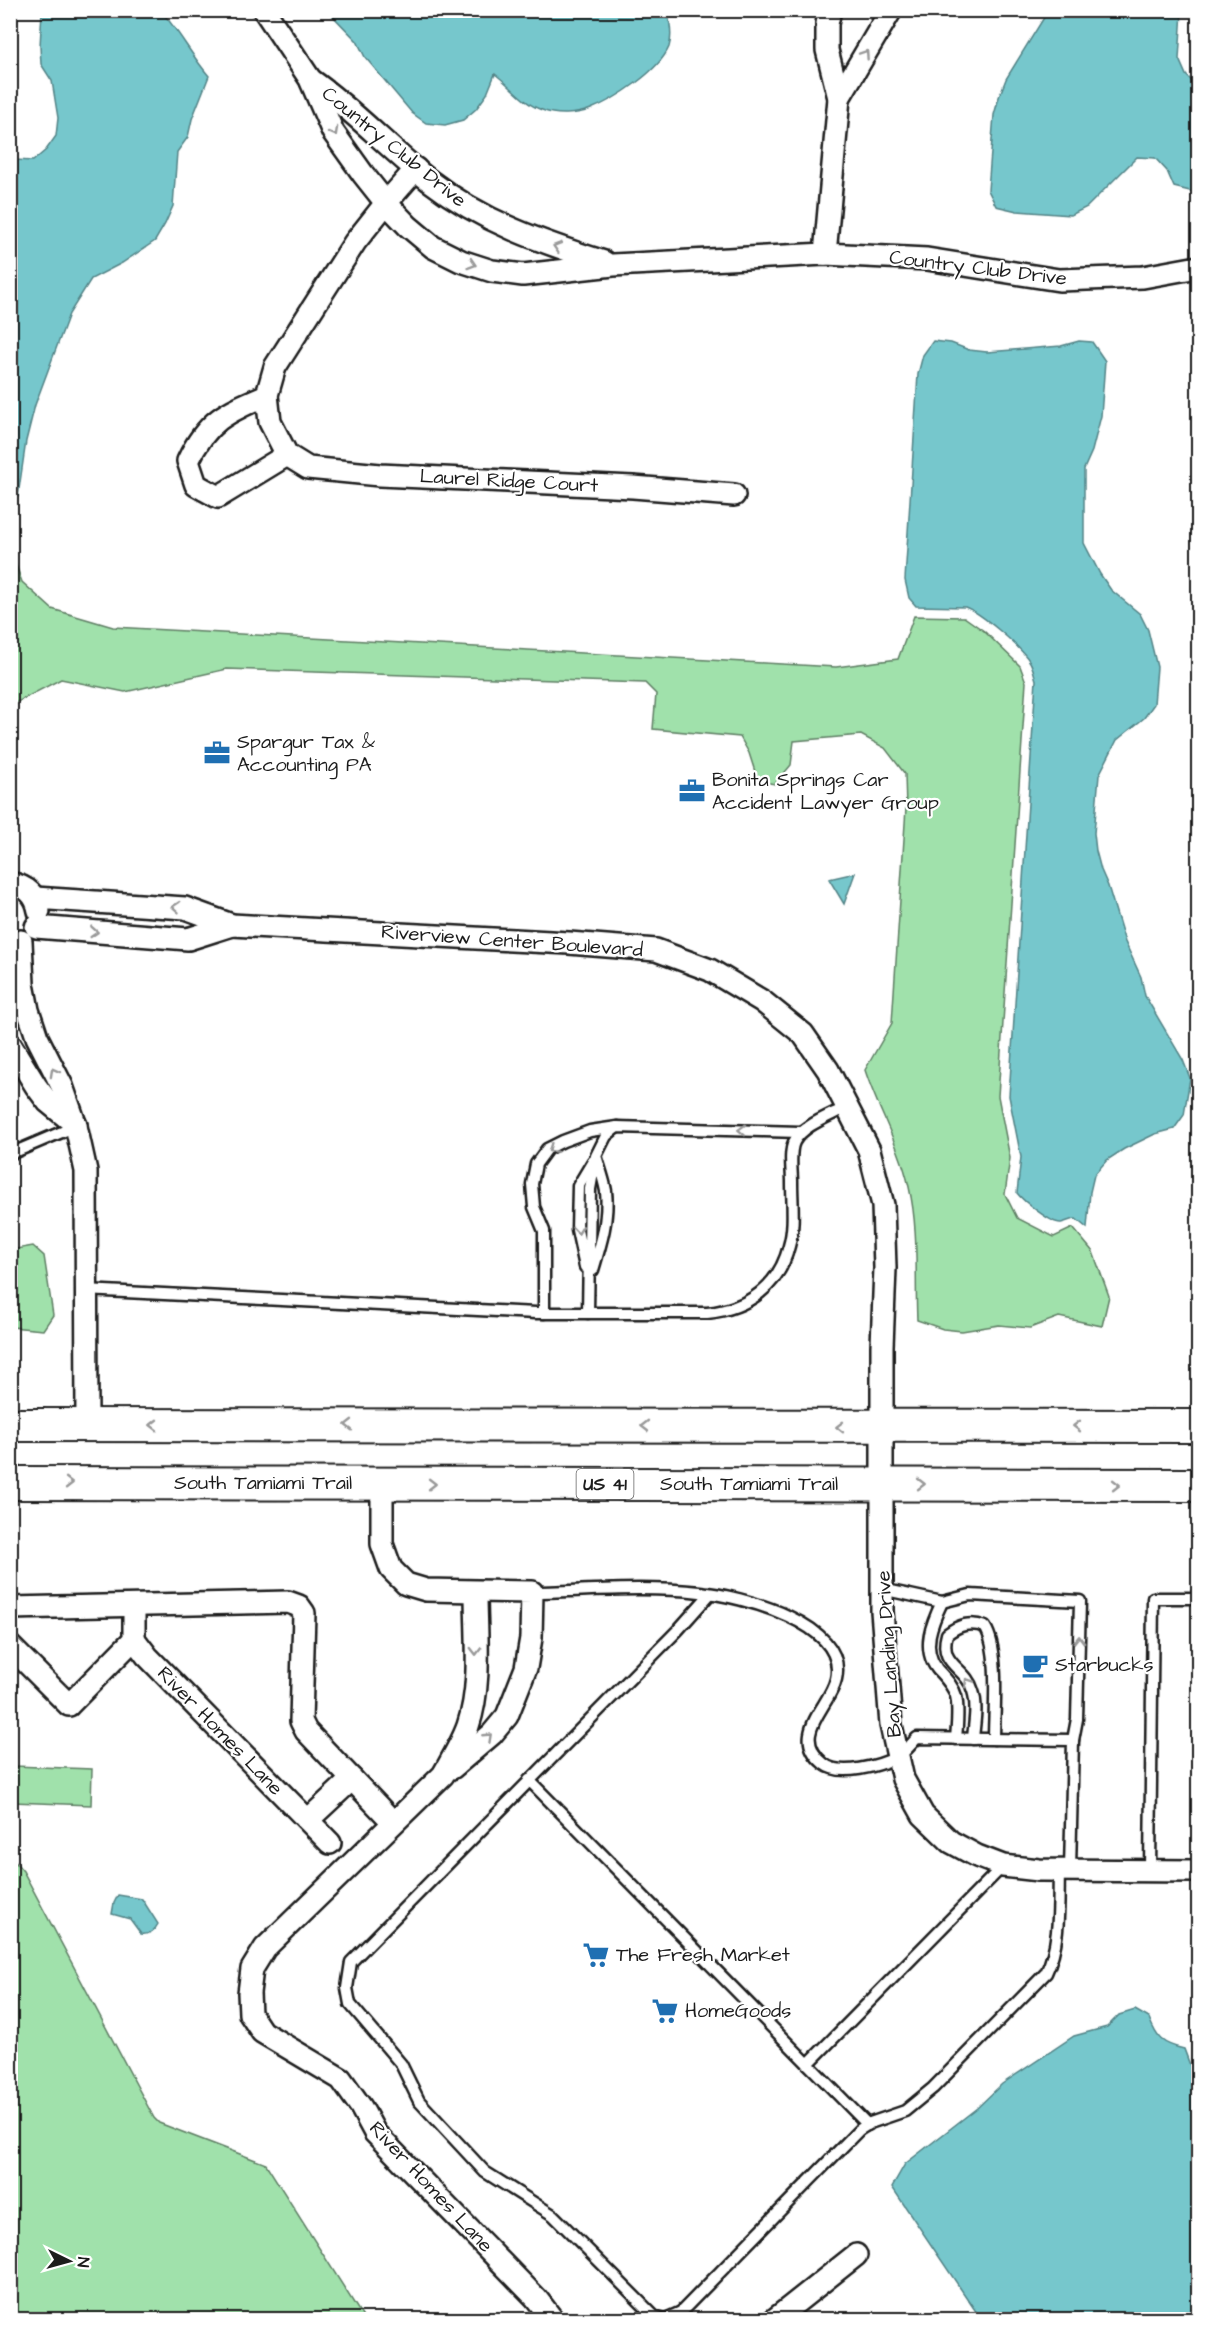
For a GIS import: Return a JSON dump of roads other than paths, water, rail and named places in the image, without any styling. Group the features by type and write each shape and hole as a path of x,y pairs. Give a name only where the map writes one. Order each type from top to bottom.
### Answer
{"main road":[{"path":"10,1425 1198,1426"},
{"name":"South Tamiami Trail","path":"10,1483 1198,1485"}],"street":[{"name":"Country Club Drive","path":"264,10 310,79 333,132 386,203 433,247 461,261 492,271 523,275 613,265 825,254 927,259 1059,280 1143,278 1198,267"},
{"path":"825,254 839,98 826,50 830,10"},
{"path":"839,98 851,74 891,10"},
{"name":"Country Club Drive","path":"310,79 358,116 416,170 470,209 535,240 613,265"},
{"path":"267,395 239,407 217,421 198,440 188,461 196,486 218,497 286,455 270,422 267,395 275,367 355,242 416,170"},
{"name":"Laurel Ridge Court","path":"286,455 308,468 380,475 633,487 734,495"},
{"name":"Riverview Center Boulevard","path":"10,883 21,885 35,898 184,908 231,925 569,943 656,950 710,970 762,1001 803,1034 828,1070 869,1150 883,1205 885,1268 881,1484"},
{"path":"35,898 39,918 22,937 23,984 28,1010 37,1037 62,1086 76,1126 86,1172 87,1425"},
{"name":"Riverview Center Boulevard","path":"22,937 188,939 231,925"},
{"path":"10,1044 48,1102 76,1126"},
{"path":"382,1484 382,1544 391,1569 406,1584 426,1590 476,1593 532,1592 531,1638 526,1668 507,1716 492,1734 443,1775"},
{"name":"Bay Landing Drive","path":"881,1484 882,1589 891,1725 903,1779 923,1815 951,1842 977,1856 1003,1866 1064,1870 1198,1871"},
{"name":"River Homes Lane","path":"476,1593 474,1696 468,1725 443,1775 265,1948 252,1969 249,1993 250,2014 262,2032 341,2079 375,2133 536,2298 553,2319"},
{"path":"10,1608 288,1602 299,1606 304,1613 301,1720 306,1731 393,1822"},
{"path":"10,1646 69,1705 134,1639 134,1606"},
{"name":"River Homes Lane","path":"134,1639 147,1656 330,1843"},
{"path":"308,1820 352,1779"},
{"path":"774,2319 856,2255"}],"lane":[{"path":"85,1290 544,1313 717,1312 741,1306 756,1297 770,1284 782,1266 789,1247 792,1229 792,1144 800,1132 846,1107"},
{"path":"10,1154 76,1126"},
{"path":"544,1313 544,1231 534,1207 532,1184 536,1164 547,1149 590,1131 617,1127 800,1132"},
{"path":"588,1313 590,1189 596,1156 606,1136 617,1127"},
{"path":"710,1594 351,1962 347,1988 350,2004 401,2064 419,2101 485,2172 553,2215 654,2316 665,2319 681,2312 859,2130 868,2124 904,2111 933,2088 1046,1973 1053,1958 1064,1870 1073,1740 1077,1719 1080,1601 970,1595 942,1602 882,1589"},
{"path":"532,1592 674,1590 746,1601 798,1620 820,1635 833,1651 837,1668 836,1681 815,1716 810,1745 825,1765 836,1771 849,1770 898,1756 917,1738 1073,1740"},
{"path":"1150,1870 1153,1598 1198,1598"},
{"path":"942,1602 932,1622 929,1651 936,1667 956,1697 956,1739"},
{"path":"973,1739 974,1692 966,1677 945,1655 944,1646 947,1634 969,1623 985,1627 994,1650 994,1739"},
{"path":"529,1780 868,2124"},
{"path":"808,2064 1003,1866"}],"water":[{"path":"42,11 161,11 209,76 192,119 188,137 177,152 173,206 155,241 122,263 91,279 69,314 35,405 26,441 18,496 11,514 11,157 15,160 33,161 46,150 56,136 58,118 52,81 41,64"},
{"path":"331,11 667,11 671,38 664,56 647,75 591,109 566,114 542,110 524,99 495,74 487,94 476,109 463,120 445,125 426,123 412,113 365,57 357,41 332,15"},
{"path":"1048,11 1182,11 1179,59 1186,75 1198,87 1198,193 1174,187 1167,171 1155,158 1137,157 1087,207 1071,215 1017,211 996,206 988,190 994,115 1006,79"},
{"path":"933,341 987,352 1061,346 1079,341 1092,342 1105,361 1101,416 1092,451 1084,469 1084,543 1111,590 1140,614 1148,630 1157,667 1154,704 1144,718 1117,740 1099,775 1094,833 1096,851 1125,942 1141,977 1145,996 1183,1060 1190,1078 1184,1115 1174,1129 1155,1134 1124,1149 1107,1160 1094,1175 1087,1228 1076,1219 1061,1223 1051,1220 1017,1193 1021,1157 1009,1096 1036,680 1030,662 1009,639 990,623 965,607 916,606 909,598 905,580 918,374 923,355"},
{"path":"855,873 844,904 829,879"},
{"path":"118,1895 142,1899 158,1924 153,1931 141,1934 130,1919 112,1914"},
{"path":"1135,2010 1149,2018 1158,2036 1165,2043 1184,2049 1190,2065 1198,2074 1198,2319 981,2319 892,2187 905,2164 977,2108 1002,2084 1074,2036 1107,2027 1119,2015"}],"place":[{"name":"Spargur Tax & Accounting PA","path":"217,753"},
{"name":"Bonita Springs Car Accident Lawyer Group","path":"692,791"},
{"name":"Starbucks","path":"1035,1665"},
{"name":"The Fresh Market","path":"596,1955"},
{"name":"HomeGoods","path":"665,2011"}]}
